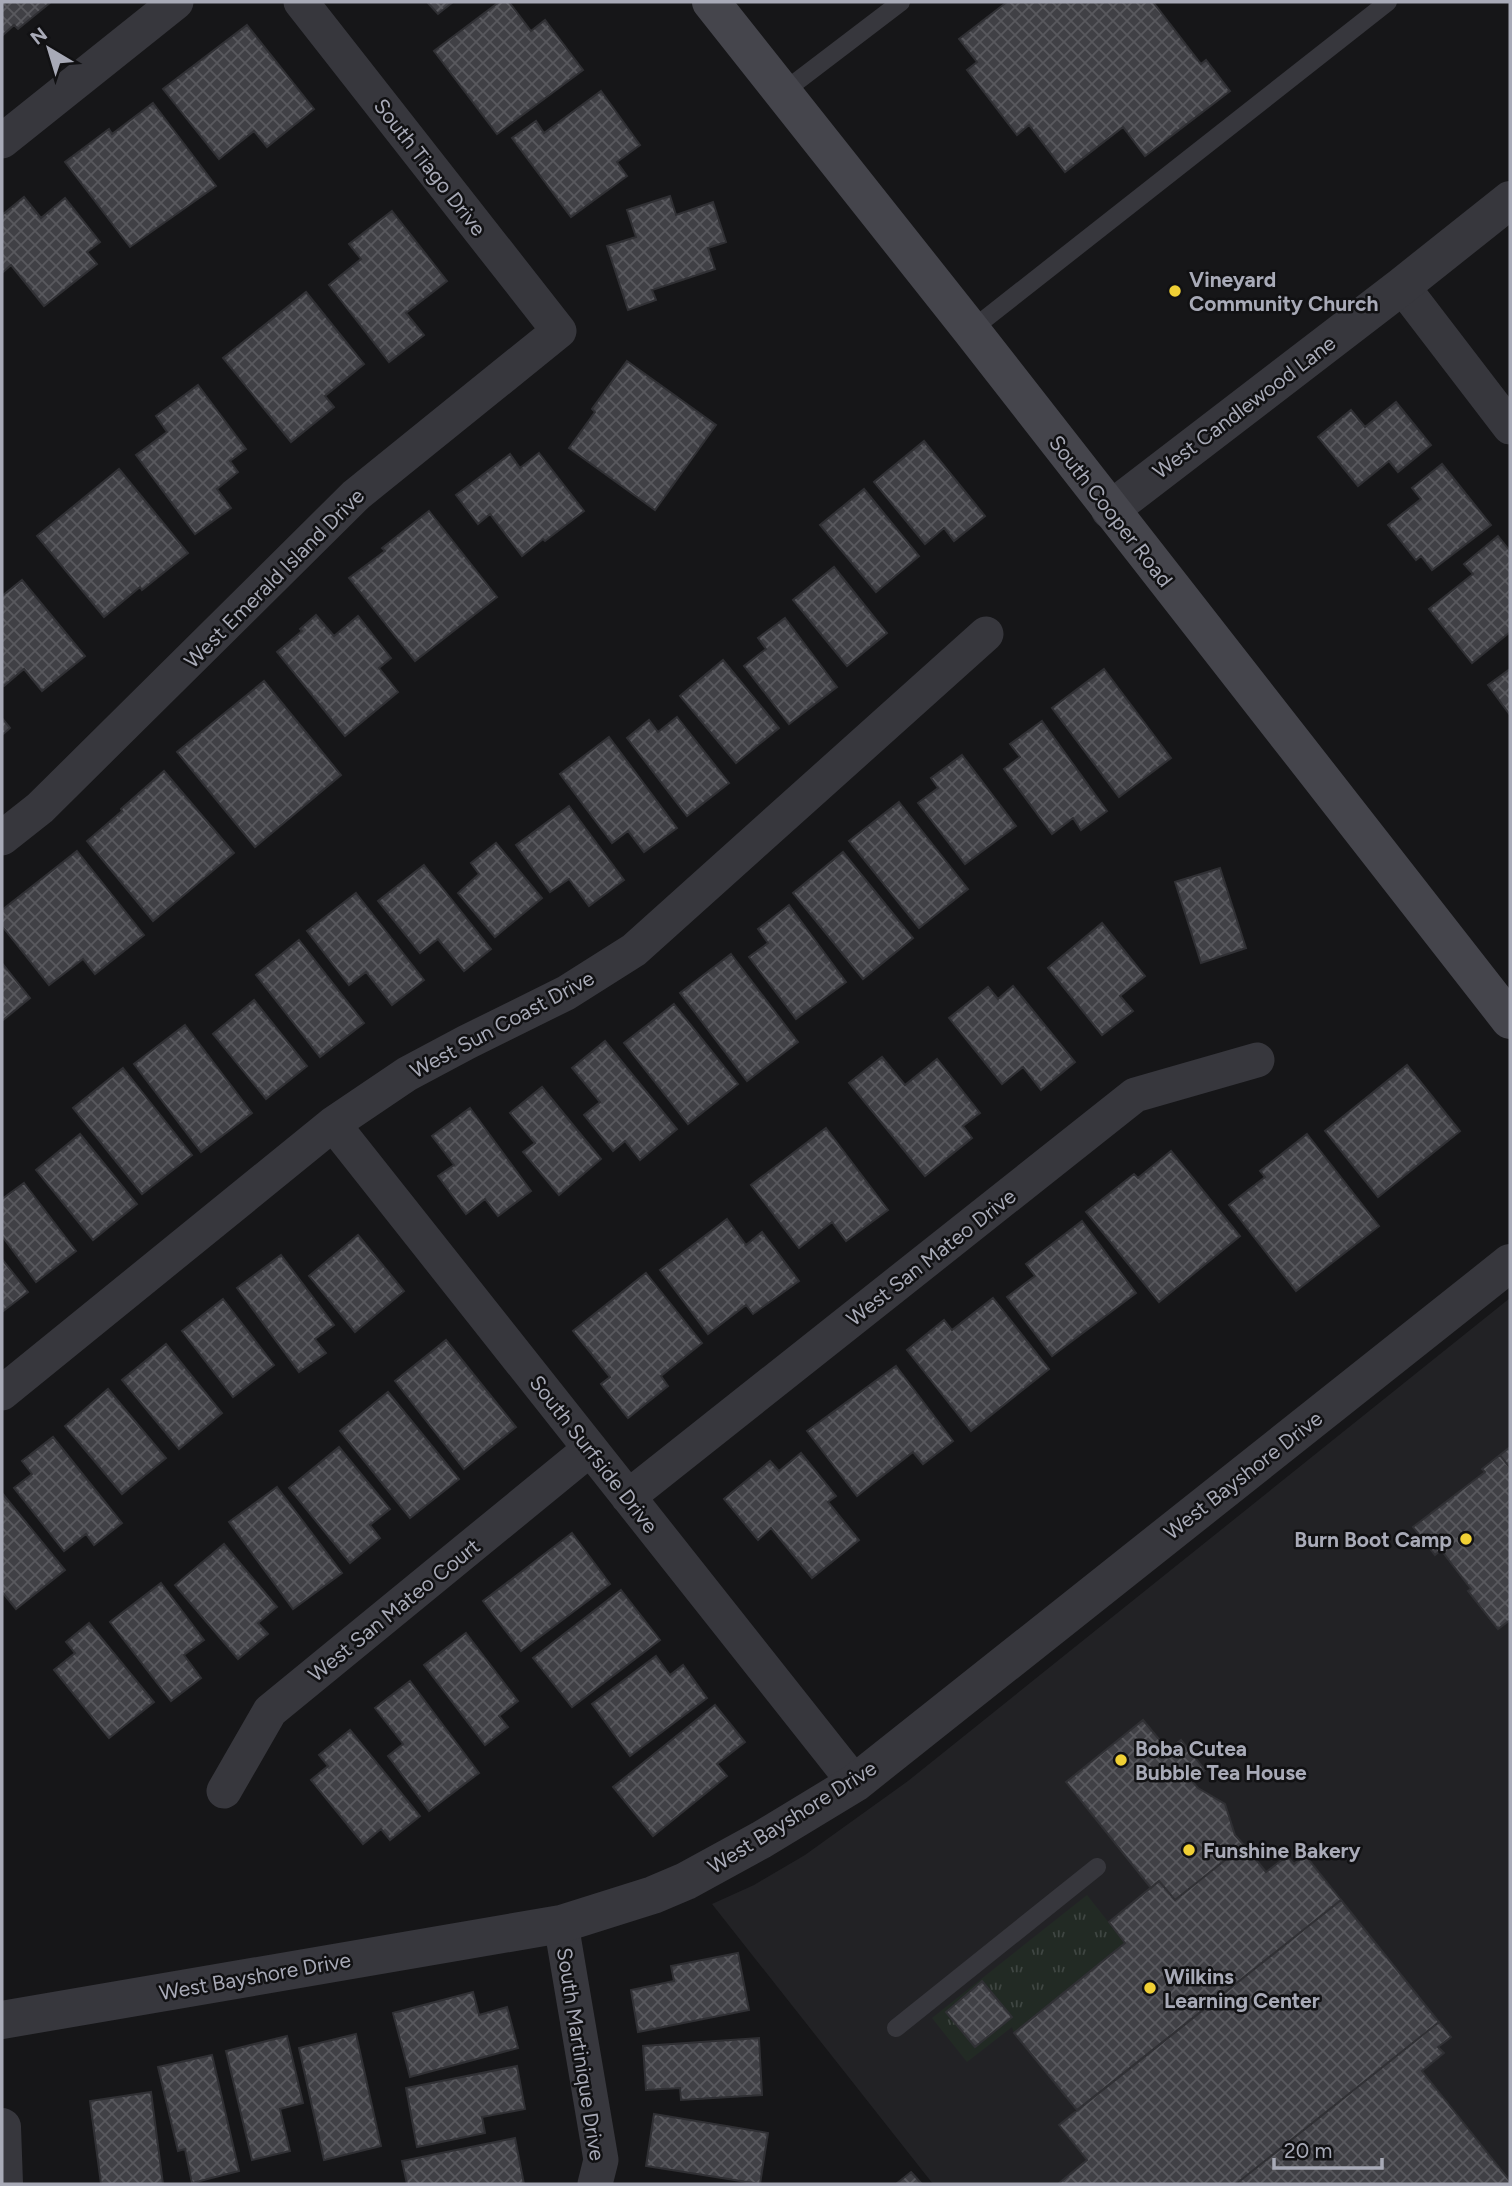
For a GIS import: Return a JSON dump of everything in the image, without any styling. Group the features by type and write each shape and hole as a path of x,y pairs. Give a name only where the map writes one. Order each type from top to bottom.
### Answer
{"main road":[{"name":"South Cooper Road","path":"711,2 1510,1020"}],"street":[{"path":"2,141 176,2"},
{"name":"South Tiago Drive","path":"301,2 559,331"},
{"name":"West Candlewood Lane","path":"1110,510 1510,200"},
{"path":"1402,286 1510,427"},
{"name":"West Emerald Island Drive","path":"2,838 59,789 356,495 559,331"},
{"name":"West Sun Coast Drive","path":"2,1393 333,1124 407,1074 566,993 634,950 986,634"},
{"name":"West San Mateo Drive","path":"628,1497 1135,1095 1257,1060"},
{"name":"South Surfside Drive","path":"333,1124 855,1783"},
{"name":"West Bayshore Drive","path":"2,2020 561,1924 653,1895 686,1881 761,1840 855,1783 1510,1263"},
{"name":"West San Mateo Court","path":"223,1791 270,1711 590,1450"},
{"name":"South Martinique Drive","path":"561,1924 601,2160 595,2184"},
{"path":"2,2127 4,2184"}],"lane":[{"path":"783,92 901,2"},
{"path":"971,330 1388,2"},
{"path":"896,2028 1097,1867"}],"shaded area":[{"path":"1510,1298 1510,2184 933,2184 712,1904 754,1885 805,1855 908,1781"}],"green space":[{"path":"1087,1895 1125,1943 1014,2033 1012,2027 967,2062 932,2018"}],"building":[{"path":"2,2 51,2 18,29 14,25 2,36"},
{"path":"427,2 453,2 438,14"},
{"path":"499,2 509,2 531,31 545,20 583,70 497,134 434,51"},
{"path":"1007,2 1153,2 1201,64 1206,60 1230,91 1145,156 1123,127 1065,172 1029,125 1017,135 967,70 977,62 959,39"},
{"path":"247,25 314,109 267,147 254,131 219,159 163,89"},
{"path":"601,91 640,145 617,162 627,176 571,217 512,138 536,121 544,133"},
{"path":"153,103 216,186 130,247 65,162 109,129 112,134"},
{"path":"670,196 676,215 713,202 726,242 708,248 715,269 652,290 656,300 628,310 607,246 636,237 627,210"},
{"path":"24,197 41,218 65,198 100,242 87,252 97,264 44,306 11,265 2,273 2,215"},
{"path":"392,211 447,281 406,313 424,335 389,362 329,285 361,259 349,244"},
{"path":"306,292 364,364 325,396 334,407 291,442 223,358"},
{"path":"627,361 716,425 655,510 569,448 595,412 592,409"},
{"path":"198,385 246,449 230,461 238,472 217,489 231,508 195,534 136,455 167,432 156,416"},
{"path":"1396,402 1431,445 1398,472 1389,461 1358,486 1318,437 1351,410 1365,427"},
{"path":"924,441 985,516 954,541 944,528 925,544 874,482"},
{"path":"539,453 584,511 522,556 490,514 478,524 456,495 510,454 520,468"},
{"path":"1442,464 1491,525 1432,570 1421,556 1416,560 1388,525 1421,499 1412,488"},
{"path":"119,469 188,553 104,617 37,536"},
{"path":"864,489 919,556 876,592 820,525"},
{"path":"429,511 497,597 415,661 349,578 385,551 382,548"},
{"path":"1498,536 1510,551 1510,632 1472,663 1429,609 1473,574 1464,564"},
{"path":"834,567 887,633 847,666 793,600"},
{"path":"22,580 85,656 42,691 24,669 4,686 2,683 2,596"},
{"path":"316,615 334,636 358,616 391,658 379,668 398,692 345,736 277,652"},
{"path":"785,618 837,687 789,724 744,666 766,649 758,638"},
{"path":"723,660 779,728 736,763 680,696"},
{"path":"1104,669 1171,758 1119,797 1052,708"},
{"path":"1510,669 1510,715 1488,685"},
{"path":"264,681 341,775 255,847 177,752"},
{"path":"677,717 729,783 687,816 627,738 649,720 658,732"},
{"path":"2,718 10,728 2,735"},
{"path":"1042,721 1107,811 1081,830 1073,818 1052,834 1004,769 1020,757 1010,744"},
{"path":"609,737 677,828 644,852 628,831 612,843 560,774"},
{"path":"962,755 1016,826 965,864 918,803 938,788 931,778"},
{"path":"164,771 234,853 153,921 87,841"},
{"path":"899,802 968,889 919,928 849,841"},
{"path":"569,806 624,880 589,906 569,879 550,892 516,845"},
{"path":"496,843 542,898 495,937 458,893 479,874 471,863"},
{"path":"77,851 144,935 95,974 83,959 49,985 2,926 2,910"},
{"path":"843,852 913,938 863,979 793,893"},
{"path":"424,865 491,949 464,971 438,939 420,953 378,901"},
{"path":"1220,868 1246,948 1201,963 1175,882"},
{"path":"356,893 424,980 392,1005 366,972 349,985 307,931"},
{"path":"789,905 846,982 796,1019 749,957 768,943 758,929"},
{"path":"1102,923 1145,976 1120,996 1133,1011 1102,1035 1048,968"},
{"path":"299,940 364,1023 320,1057 256,975"},
{"path":"731,954 798,1042 747,1081 680,993"},
{"path":"2,963 30,998 2,1021"},
{"path":"1013,986 1075,1062 1041,1090 1023,1067 1002,1084 949,1018 988,987 998,999"},
{"path":"254,1000 307,1066 266,1099 213,1034"},
{"path":"674,1004 738,1084 688,1124 624,1043"},
{"path":"185,1025 252,1113 201,1152 134,1064"},
{"path":"605,1041 677,1129 640,1160 625,1141 613,1151 584,1115 600,1102 572,1068"},
{"path":"882,1057 905,1085 937,1059 980,1113 963,1126 972,1138 925,1176 849,1083"},
{"path":"1407,1065 1460,1131 1378,1197 1325,1131"},
{"path":"123,1068 192,1155 142,1194 73,1108"},
{"path":"542,1087 601,1159 559,1195 523,1152 535,1143 510,1113"},
{"path":"470,1108 531,1191 498,1216 485,1199 466,1214 438,1176 454,1165 432,1136"},
{"path":"826,1128 888,1210 846,1241 832,1222 799,1248 751,1185"},
{"path":"80,1134 137,1204 93,1240 36,1170"},
{"path":"1307,1134 1379,1226 1296,1291 1229,1205 1265,1177 1260,1171"},
{"path":"1171,1151 1240,1236 1159,1302 1086,1212 1134,1174 1138,1178"},
{"path":"24,1183 76,1251 36,1282 2,1236 2,1199"},
{"path":"727,1219 746,1245 762,1232 799,1281 753,1314 746,1305 708,1334 660,1270"},
{"path":"1082,1221 1136,1293 1052,1356 1007,1297 1035,1276 1026,1264"},
{"path":"358,1235 404,1291 355,1332 309,1276"},
{"path":"281,1255 334,1325 315,1339 326,1353 299,1372 237,1288"},
{"path":"2,1259 28,1292 2,1312"},
{"path":"646,1273 702,1343 661,1376 668,1386 628,1418 601,1384 610,1377 573,1331"},
{"path":"993,1298 1049,1369 971,1431 907,1350 944,1320 952,1330"},
{"path":"223,1299 274,1365 233,1397 182,1331"},
{"path":"446,1340 516,1427 464,1469 395,1381"},
{"path":"166,1344 222,1413 179,1449 122,1380"},
{"path":"896,1366 953,1441 923,1464 913,1452 857,1496 807,1431"},
{"path":"108,1389 166,1458 122,1494 65,1426"},
{"path":"388,1392 459,1479 410,1518 340,1431"},
{"path":"53,1437 122,1523 94,1545 86,1534 64,1551 14,1488 32,1474 22,1461"},
{"path":"339,1447 390,1509 370,1525 380,1538 350,1563 289,1488"},
{"path":"1510,1447 1510,1468 1500,1455"},
{"path":"801,1453 836,1496 828,1502 859,1540 812,1578 771,1528 758,1540 724,1499 770,1461 779,1471"},
{"name":"Burn Boot Camp","path":"1500,1455 1510,1468 1510,1620 1498,1629 1441,1550 1435,1555 1413,1527 1485,1472 1482,1469"},
{"path":"277,1487 342,1573 293,1609 229,1522"},
{"path":"2,1493 65,1570 16,1609 2,1592"},
{"path":"572,1533 610,1584 521,1651 483,1601"},
{"path":"224,1544 277,1607 258,1623 268,1634 238,1659 175,1585"},
{"path":"161,1583 204,1640 184,1655 201,1678 171,1701 110,1622"},
{"path":"621,1590 660,1640 572,1707 533,1658"},
{"path":"89,1623 154,1702 109,1738 54,1670 75,1653 66,1642"},
{"path":"466,1633 518,1701 499,1716 508,1727 485,1745 424,1665"},
{"path":"656,1656 670,1675 683,1665 707,1698 630,1756 592,1704"},
{"path":"410,1681 479,1773 429,1811 388,1756 403,1744 375,1708"},
{"path":"715,1705 745,1742 717,1764 727,1776 653,1836 613,1787"},
{"path":"1143,1720 1168,1750 1181,1740 1205,1770 1192,1781 1198,1788 1225,1804 1235,1835 1244,1845 1175,1900 1159,1881 1151,1888 1066,1782"},
{"path":"350,1730 420,1816 390,1840 381,1829 363,1844 311,1780 328,1766 319,1755"},
{"name":"Wilkins Learning Center","path":"1244,1845 1266,1872 1287,1856 1294,1864 1305,1855 1341,1900 1077,2110 1014,2033 1125,1943 1109,1922 1159,1881 1175,1900"},
{"path":"1341,1900 1439,2022 1236,2184 1058,2184 1087,2160 1059,2125"},
{"path":"738,1953 749,2010 638,2032 631,1990 674,1981 671,1966"},
{"path":"982,1981 1012,2017 975,2047 946,2012"},
{"path":"473,1992 479,2015 507,2007 518,2048 410,2077 393,2013"},
{"path":"1439,2022 1451,2037 1438,2047 1444,2053 1422,2071 1510,2184 1236,2184"},
{"path":"356,2034 381,2146 324,2160 299,2048"},
{"path":"287,2036 303,2103 280,2109 290,2151 252,2160 226,2051"},
{"path":"759,2038 762,2095 681,2100 680,2088 646,2090 643,2046"},
{"path":"212,2055 239,2171 192,2183 185,2149 178,2151 158,2067"},
{"path":"517,2066 525,2109 482,2117 485,2133 417,2147 406,2088"},
{"path":"151,2092 163,2184 101,2184 90,2101"},
{"path":"654,2114 768,2133 760,2184 646,2166"},
{"path":"515,2138 524,2184 407,2184 402,2161"},
{"path":"911,2172 922,2184 896,2184"}],"place":[{"name":"Vineyard Community Church","path":"1175,291"},
{"name":"Burn Boot Camp","path":"1466,1539"},
{"name":"Boba Cutea Bubble Tea House","path":"1121,1760"},
{"name":"Funshine Bakery","path":"1189,1850"},
{"name":"Wilkins Learning Center","path":"1150,1988"}]}
